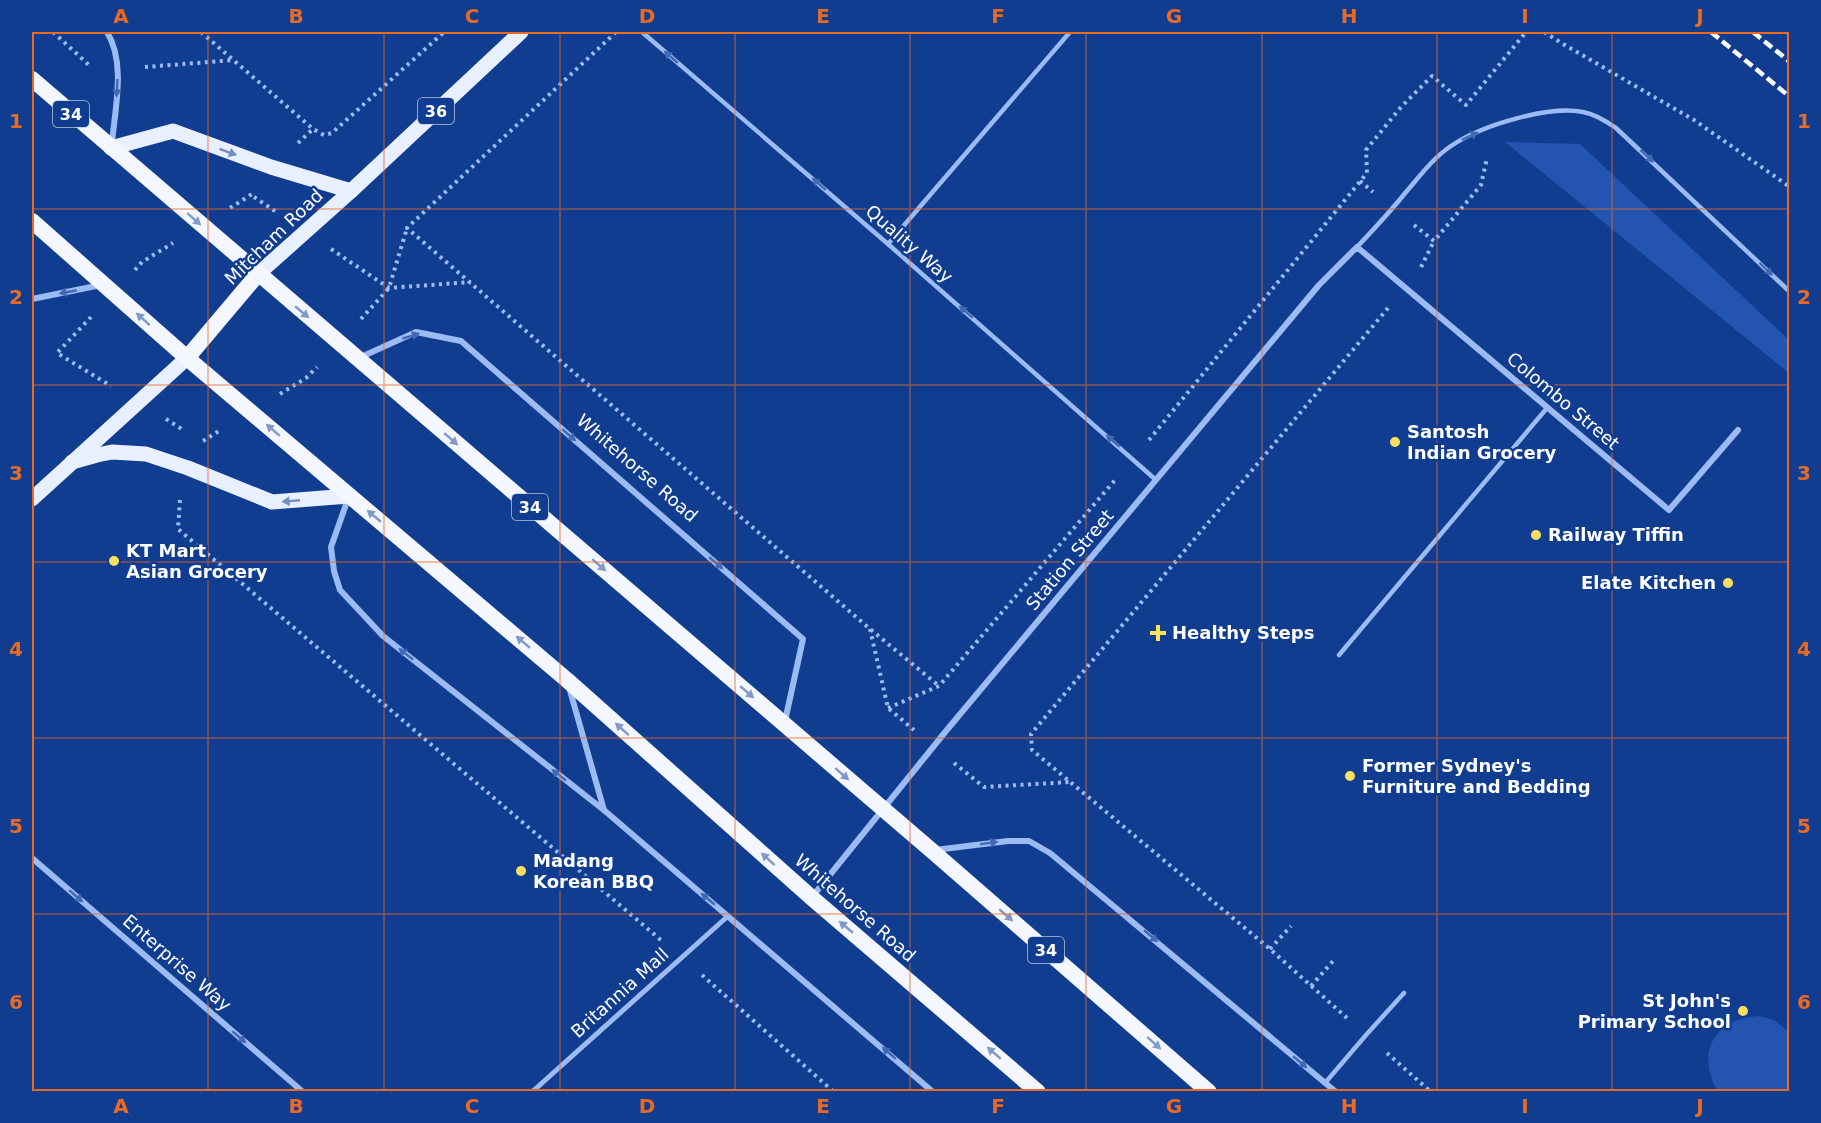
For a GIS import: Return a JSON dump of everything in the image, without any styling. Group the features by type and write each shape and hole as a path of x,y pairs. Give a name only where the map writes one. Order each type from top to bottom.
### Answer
{"highway":[{"name":"34","path":"32,79 931,850 1209,1092"},
{"name":"Whitehorse Road","path":"32,221 187,358 567,680 812,898 1038,1092"},
{"name":"Mitcham Road","path":"187,358 258,274"}],"main road":[{"name":"Mitcham Road","path":"258,274 351,191 521,32"},
{"path":"111,148 173,131 280,170 351,191"},
{"name":"Mitcham Road","path":"32,499 187,358"},
{"path":"72,462 112,452 146,454 188,468 272,502 349,496"}],"street":[{"path":"107,32 115,52 118,86 111,148"},
{"name":"Colombo Street","path":"1357,247 1669,510 1738,430"},
{"name":"Station Street","path":"812,898 882,809 1319,285 1357,247"},
{"path":"32,299 104,285"},
{"name":"Whitehorse Road","path":"358,359 416,332 461,341 803,639 785,725"},
{"path":"349,496 331,547 334,571 340,590 383,636 605,811 933,1092"},
{"path":"567,680 605,811"},
{"path":"931,850 1008,841 1029,841 1050,853 1336,1092"},
{"name":"Enterprise Way","path":"32,858 303,1092"},
{"name":"Britannia Mall","path":"532,1092 728,916"}],"lane":[{"name":"Quality Way","path":"642,32 888,244 1156,480"},
{"path":"888,244 1070,32"},
{"path":"1357,247 1424,171 1451,146 1495,125 1543,113 1584,112 1607,122 1628,138 1790,292"},
{"path":"1339,654 1547,408"},
{"path":"1325,1083 1404,993"}],"path":[{"path":"53,32 91,67 97,67"},
{"path":"201,32 313,129 324,135 332,133 444,32"},
{"path":"471,282 389,288 407,228 617,32"},
{"path":"888,708 939,686 1133,459 1367,173 1366,150 1401,107 1432,76 1466,105 1526,32"},
{"path":"1544,32 1694,120 1790,187"},
{"path":"139,68 234,60"},
{"path":"407,228 870,629 939,686"},
{"path":"1431,1092 1270,949 1032,750 1031,734 1405,287 1422,266 1434,241"},
{"path":"870,629 888,708 984,787 1071,782"},
{"path":"1270,949 1291,926"},
{"path":"1311,986 1333,962"}],"shaded area":[{"path":"1505,142 1580,144 1789,340 1789,373"},
{"path":"1759,1016 1774,1020 1789,1032 1789,1091 1717,1091 1708,1063 1713,1040 1730,1023 1743,1018"}],"railway":[{"path":"1711,32 1790,97"},
{"path":"1753,32 1790,62"}],"place":[{"name":"Santosh Indian Grocery","path":"1395,442"},
{"name":"Railway Tiffin","path":"1536,535"},
{"name":"KT Mart Asian Grocery","path":"114,561"},
{"name":"Elate Kitchen","path":"1728,583"},
{"name":"Healthy Steps","path":"1158,633"},
{"name":"Former Sydney's Furniture and Bedding","path":"1350,776"},
{"name":"Madang Korean BBQ","path":"521,871"},
{"name":"St John's Primary School","path":"1743,1011"}]}
